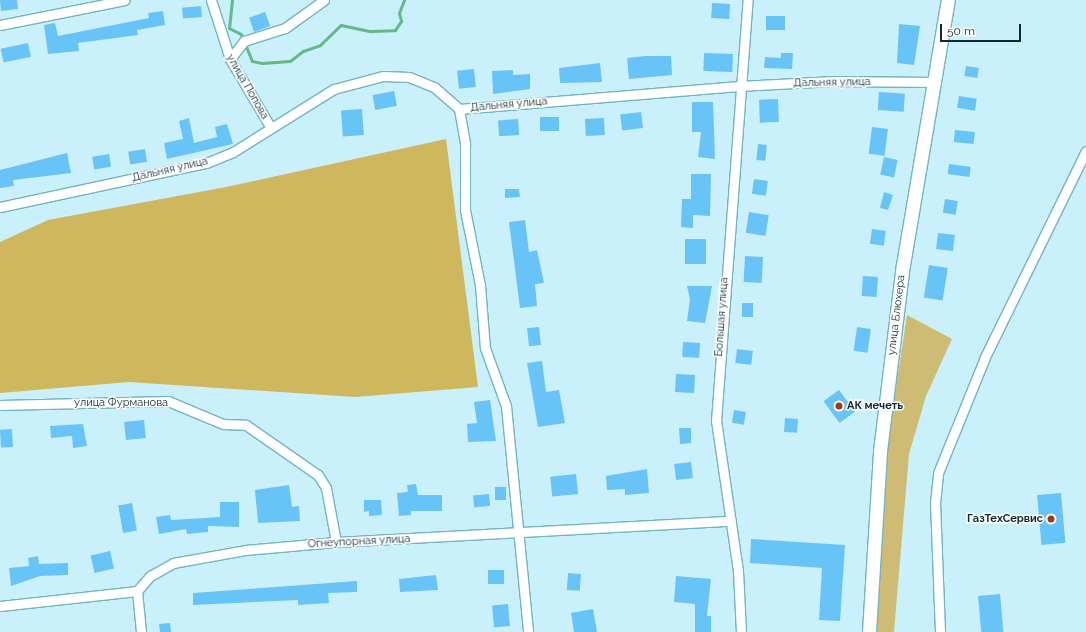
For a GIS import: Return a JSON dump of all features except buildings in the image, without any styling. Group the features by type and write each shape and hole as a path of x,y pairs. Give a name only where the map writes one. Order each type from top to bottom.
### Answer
{"main road":[{"name":"улица Блюхера","path":"869,632 881,443 903,265 948,0"}],"street":[{"path":"0,25 125,0"},
{"name":"улица Попова","path":"211,0 230,60 271,128"},
{"path":"230,60 244,41 285,28 324,0"},
{"name":"Большая улица","path":"741,632 738,571 730,521 727,479 717,444 716,421 739,86 748,0"},
{"name":"Дальняя улица","path":"0,207 206,164 233,152 334,89 383,76 409,77 434,87 459,109 739,86 834,81 934,82"},
{"path":"459,109 465,144 465,210 480,285 485,348 506,406 521,534 528,632"},
{"path":"940,632 935,503 938,473 985,357 1086,151"},
{"name":"улица Фурманова","path":"0,405 168,401 200,412 223,424 246,425 318,475 326,488 336,542"},
{"name":"Огнеупорная улица","path":"137,591 150,576 173,562 245,550 336,542 521,534 730,521"},
{"path":"0,606 137,591 141,632"}],"shaded area":[{"path":"446,139 478,387 355,397 129,382 0,393 0,242 48,220 226,187"},
{"path":"907,315 952,339 926,396 909,454 894,632 877,632 888,440"}],"waterway":[{"path":"232,0 229,28 241,34 252,61 262,63 290,61 303,51 320,45 341,25 370,31 395,30 401,21 399,13 404,0"}],"place":[{"name":"АК мечеть","path":"839,406"},
{"name":"ГазТехСервис","path":"1051,519"}]}
